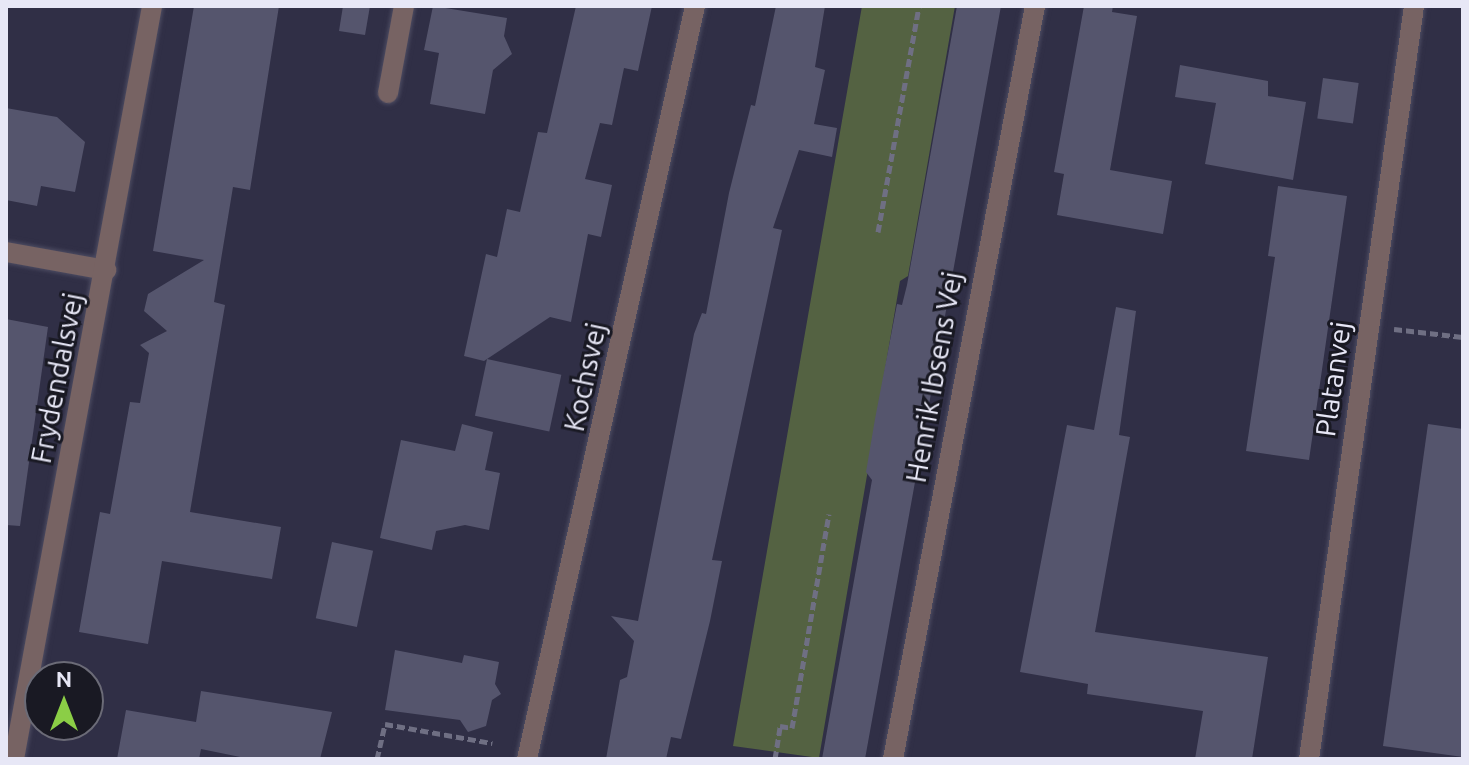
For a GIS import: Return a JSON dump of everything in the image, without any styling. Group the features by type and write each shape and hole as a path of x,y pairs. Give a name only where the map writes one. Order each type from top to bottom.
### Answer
{"street":[{"name":"Frydendalsvej","path":"14,759 152,6"},
{"path":"388,93 404,6"},
{"name":"Kochsvej","path":"527,759 695,6"},
{"name":"Henrik Ibsens Vej","path":"893,759 1035,6"},
{"name":"Platanvej","path":"1309,759 1414,6"},
{"path":"6,252 106,270"}],"path":[{"path":"878,232 919,6"},
{"path":"1369,325 1463,337"},
{"path":"775,759 780,726 792,728 829,514"},
{"path":"377,759 385,724 492,743"}],"green space":[{"path":"862,6 955,6 908,276 900,281 819,758 733,746"}],"building":[{"path":"194,6 279,6 250,190 233,187 214,302 225,305 190,512 281,527 272,579 162,561 148,644 79,632 100,512 110,514 130,402 140,403 149,353 140,345 167,331 144,311 148,294 204,260 153,251"},
{"path":"343,6 370,6 365,35 339,31"},
{"path":"433,6 507,18 504,36 512,54 493,70 485,114 430,104 439,53 424,50"},
{"path":"576,6 652,6 638,71 624,68 612,125 600,123 585,179 612,185 601,237 588,234 571,322 550,317 484,361 464,356 486,254 497,257 507,209 520,212 538,132 547,133"},
{"path":"776,6 825,6 815,67 825,70 814,124 837,128 832,157 799,150 773,228 782,230 712,560 722,561 681,739 671,737 666,759 606,759 620,680 627,677 634,641 611,616 638,621 694,334 702,313 706,314 729,193 751,105 755,106"},
{"path":"957,6 1001,6 865,759 822,759 872,480 866,472 875,419 897,304 902,305 907,285"},
{"path":"1084,6 1113,6 1112,12 1137,16 1110,170 1172,181 1163,234 1057,215 1064,174 1054,172"},
{"path":"1180,65 1268,81 1268,96 1306,102 1293,180 1205,164 1216,103 1175,97"},
{"path":"1323,78 1359,83 1353,124 1317,119"},
{"path":"6,108 57,117 85,142 75,192 41,186 37,206 6,200"},
{"path":"1278,186 1347,196 1309,460 1246,451 1275,257 1268,256"},
{"path":"1116,307 1136,311 1119,435 1130,437 1095,632 1268,657 1252,759 1195,759 1203,711 1087,694 1088,684 1020,672 1067,425 1094,430"},
{"path":"6,319 48,327 20,526 6,525"},
{"path":"487,359 561,375 549,432 475,416"},
{"path":"462,424 493,432 485,470 500,473 489,530 465,525 436,531 432,550 380,538 401,440 455,451"},
{"path":"1428,424 1463,429 1463,757 1383,746"},
{"path":"332,542 373,551 357,627 316,618"},
{"path":"395,650 462,663 464,655 499,662 495,684 501,694 492,700 486,726 468,732 460,720 385,710"},
{"path":"201,691 332,712 320,759 250,759 201,749 199,759 117,759 126,710 196,722"}]}
